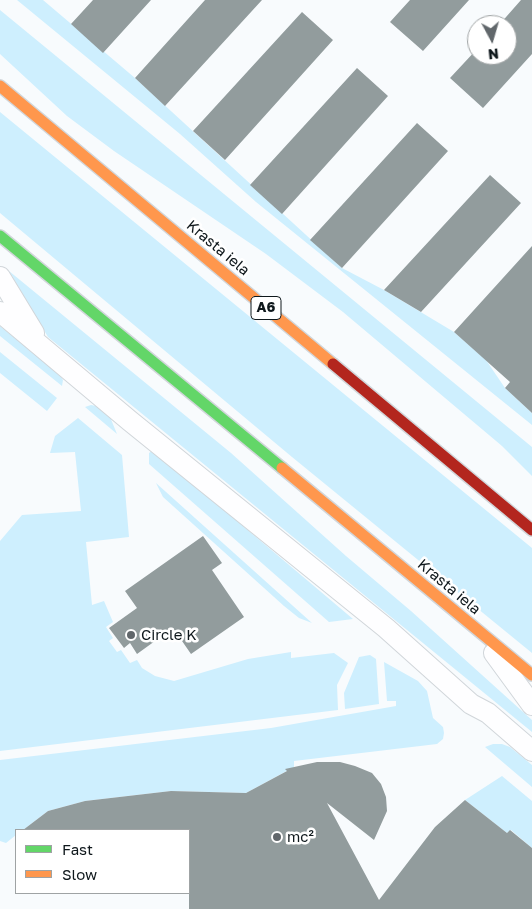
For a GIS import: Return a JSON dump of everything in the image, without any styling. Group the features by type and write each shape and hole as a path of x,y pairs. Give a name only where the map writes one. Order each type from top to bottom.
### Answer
{"highway":[{"name":"Krasta iela","path":"0,86 532,530"},
{"name":"Krasta iela","path":"0,236 532,675"}],"street":[{"path":"0,277 40,344"},
{"path":"0,312 130,421 386,628 472,704 488,713 532,751"},
{"path":"478,631 532,705"}],"shaded area":[{"path":"17,0 43,0 135,78 342,268 384,290 454,332 486,360 505,388 532,413 532,425 256,202 180,134"},
{"path":"0,10 532,447 532,476 502,446 343,312 266,254 114,151 67,116 0,54"},
{"path":"0,112 532,548 532,653 292,457 0,213"},
{"path":"9,271 231,453 346,556 411,611 532,720 532,732 48,337"},
{"path":"0,326 59,374 63,380 62,386 0,336"},
{"path":"0,352 57,398 47,411 0,373"},
{"path":"91,405 101,407 108,412 117,434 85,407"},
{"path":"78,418 122,455 129,537 86,542 92,605 104,601 113,622 106,627 113,638 109,641 117,652 121,650 130,663 137,660 142,668 155,676 174,681 248,659 291,652 291,658 334,653 348,663 337,685 338,710 0,751 0,541 22,515 81,511 75,452 50,453 55,436"},
{"path":"153,450 353,619 329,622 149,464 149,453"},
{"path":"156,483 312,623 299,618 284,606 163,497"},
{"path":"370,655 376,659 379,704 345,709 344,693 359,657"},
{"path":"384,662 418,681 427,691 433,718 443,727 443,739 437,744 294,761 294,767 246,793 171,791 85,801 48,811 24,829 15,829 15,836 6,843 0,841 0,760 271,728 396,706 396,701 387,701"},
{"path":"493,744 502,744 510,747 532,765 532,787 485,747"},
{"path":"502,776 532,801 532,848 511,830 507,833 465,800"}],"building":[{"path":"93,0 151,0 103,53 71,24"},
{"path":"205,0 262,0 165,106 135,78"},
{"path":"410,0 469,0 423,51 390,22"},
{"path":"521,0 532,0 532,54 483,108 450,78 467,60 467,65 517,65 517,15 508,15"},
{"path":"302,12 333,40 225,160 193,131"},
{"path":"357,68 388,96 282,214 250,185"},
{"path":"417,123 448,151 342,268 310,240"},
{"path":"490,175 521,203 421,312 384,290"},
{"path":"532,246 532,413 505,388 510,382 454,332"},
{"path":"203,536 222,563 212,570 244,617 191,654 173,628 137,654 130,643 124,648 109,628 137,608 125,591"},
{"name":"mc²","path":"317,762 340,762 372,773 381,784 386,797 387,811 374,840 327,803 379,900 435,827 465,800 507,833 510,830 532,848 532,909 189,909 190,829 24,829 48,811 85,801 171,791 246,793 287,771 285,769"}],"traffic: fast":[{"path":"0,236 282,468"}],"traffic: slow":[{"path":"0,86 333,364"},
{"path":"282,468 532,675"}],"traffic: jam":[{"path":"333,364 532,530"}],"place":[{"name":"Circle K","path":"131,635"},
{"name":"mc²","path":"277,837"}]}
